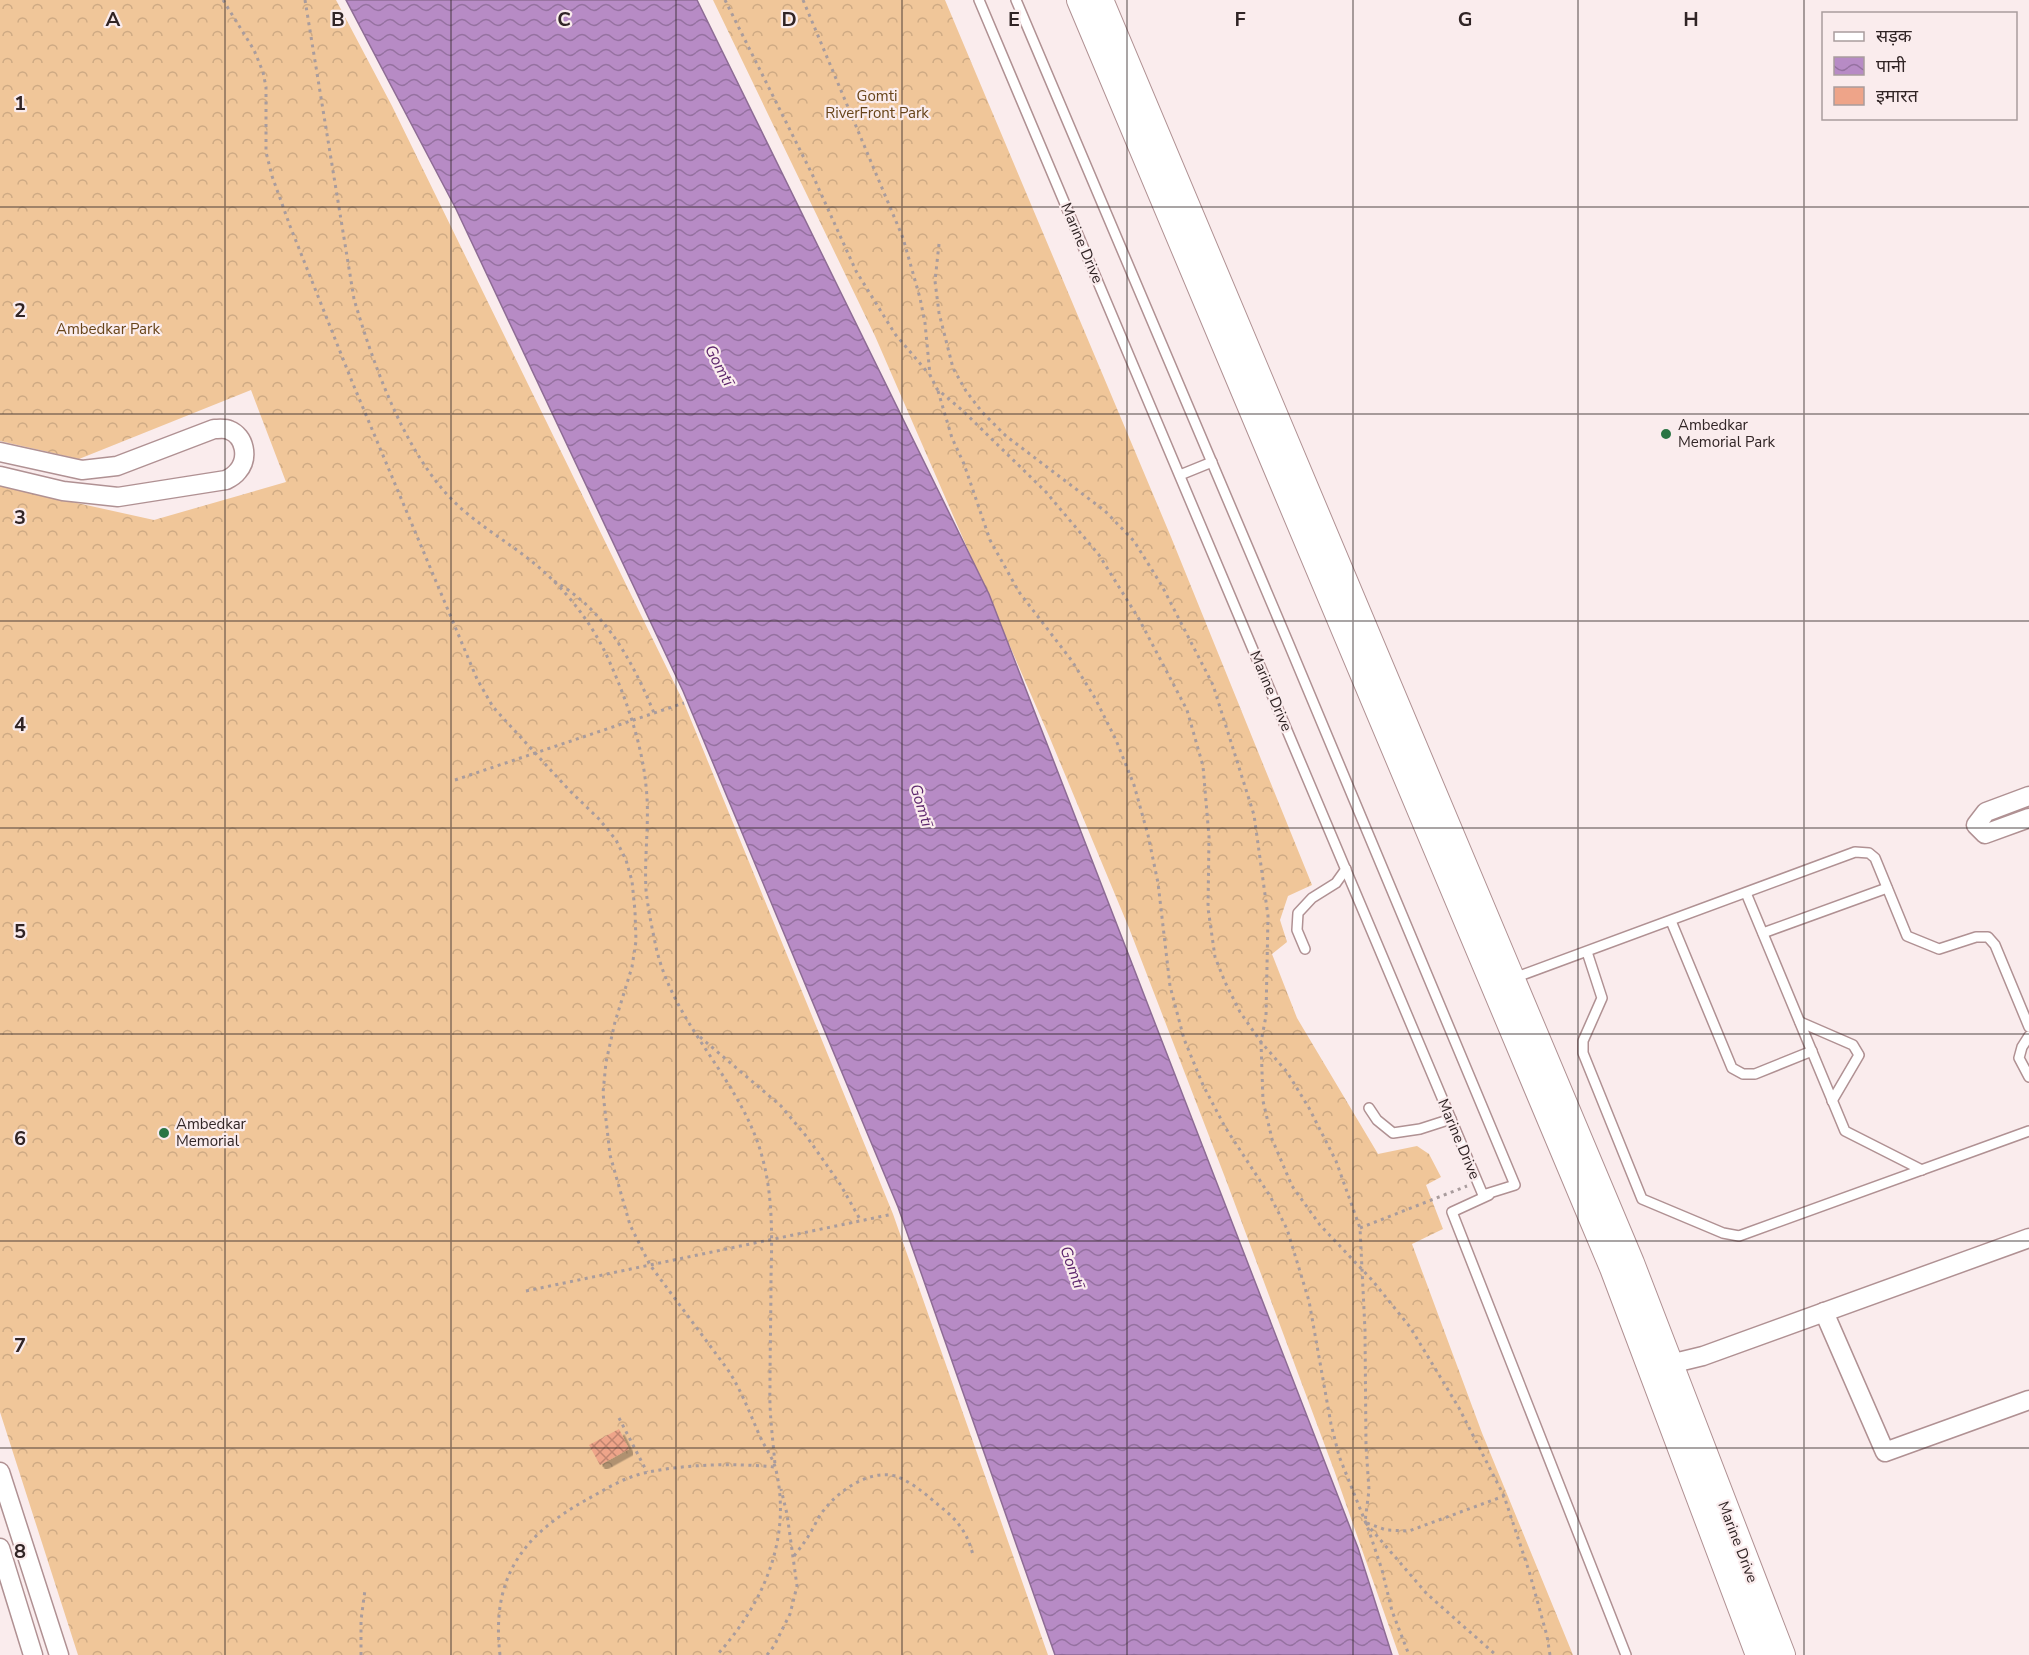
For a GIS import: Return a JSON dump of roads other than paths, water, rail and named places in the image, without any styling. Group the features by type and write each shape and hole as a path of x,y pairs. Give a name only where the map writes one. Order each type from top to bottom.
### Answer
{"street":[{"name":"Marine Drive","path":"1080,0 1613,1268 1759,1655"},
{"name":"Marine Drive","path":"1100,0 1631,1263 1782,1655"},
{"path":"0,452 82,470 93,469 117,466 214,429 228,429 241,439 245,452 238,472 226,480 118,497 63,491 0,476"},
{"path":"2029,796 1986,812 1976,825 1985,834 2029,818"},
{"path":"1670,1364 1703,1356 2029,1238"},
{"path":"1824,1312 1886,1452 2029,1400"},
{"path":"0,1472 59,1655"},
{"path":"0,1548 33,1655"}],"lane":[{"name":"Marine Drive","path":"980,0 1477,1182 1483,1195 1515,1185 1016,0"},
{"path":"1180,475 1212,462"},
{"path":"1511,979 1855,852 1869,853 1875,858 1908,936 1939,949 1977,937 1988,938 1995,945 2029,1027"},
{"path":"1305,949 1297,930 1298,913 1312,898 1336,883 1346,869"},
{"path":"1763,933 1887,888"},
{"path":"1746,893 1845,1131 1922,1170"},
{"path":"1671,921 1732,1068 1743,1074 1755,1074 1812,1051"},
{"path":"1587,952 1602,998 1583,1041 1583,1053 1642,1199 1723,1233 1739,1236 2029,1131"},
{"path":"1800,1022 1853,1045 1859,1055 1832,1101"},
{"path":"2029,1036 2022,1047 2019,1058 2029,1077"},
{"path":"1369,1108 1377,1120 1393,1133 1420,1129 1451,1119"},
{"path":"1500,1190 1452,1212 1626,1655"}],"water":[{"name":"Gomtī","path":"346,0 697,0 989,594 1358,1548 1392,1655 1055,1655 898,1207 683,691 456,209"}],"place":[{"name":"Ambedkar Memorial Park","path":"1666,434"},
{"name":"Ambedkar Memorial","path":"164,1133"}],"park label":[{"name":"Gomti RiverFront Park","path":"877,104"},
{"name":"Ambedkar Park","path":"108,329"}]}
